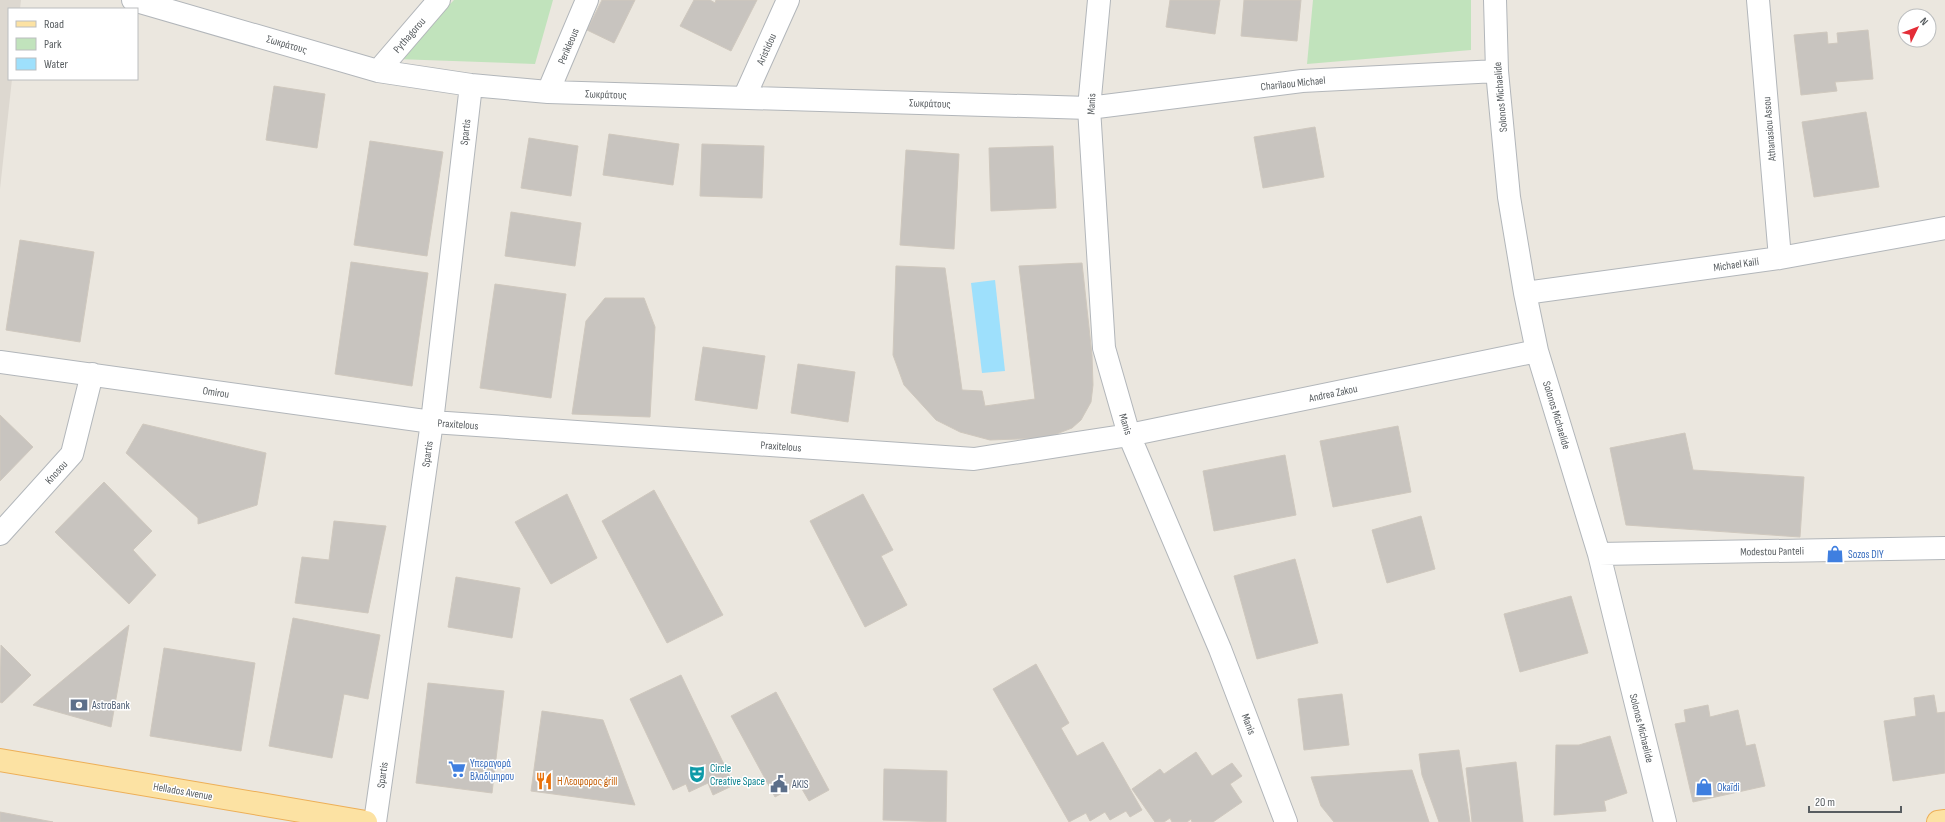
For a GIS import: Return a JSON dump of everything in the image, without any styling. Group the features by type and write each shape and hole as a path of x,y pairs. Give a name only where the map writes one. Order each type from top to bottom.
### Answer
{"main road":[{"name":"Hellados Avenue","path":"0,760 366,822"},
{"path":"1938,822 1945,821"}],"street":[{"name":"Pythagorou","path":"378,71 440,0"},
{"name":"Perikleous","path":"548,92 587,0"},
{"name":"Aristidou","path":"744,98 788,0"},
{"name":"Manis","path":"1099,0 1089,108 1104,348 1129,436 1220,649 1286,822"},
{"name":"Solonos Michaelide","path":"1495,0 1497,72 1509,197 1525,293 1537,351 1599,554 1665,822"},
{"name":"Athanasiou Assou","path":"1758,0 1780,258"},
{"name":"Σωκράτους","path":"141,1 378,71 471,85 548,92 1089,108"},
{"name":"Charilaou Michael","path":"1089,108 1302,81 1497,72"},
{"name":"Spartis","path":"375,822 432,422 471,85"},
{"name":"Michael Kaili","path":"1525,293 1780,258 1945,228"},
{"name":"Andrea Zakou","path":"1129,436 1537,351"},
{"name":"Omirou","path":"0,362 432,422"},
{"name":"Knosou","path":"0,534 72,454 92,374"},
{"name":"Praxitelous","path":"432,422 974,459 1129,436"},
{"name":"Modestou Panteli","path":"1599,554 1945,548"}],"shaded area":[{"path":"0,0 21,0 20,8 8,8 8,80 12,80 0,189"}],"green space":[{"path":"454,0 553,0 535,64 396,59"},
{"path":"1313,0 1471,0 1471,50 1307,64"}],"water":[{"path":"995,280 1005,371 982,373 971,283"}],"building":[{"path":"602,0 635,0 614,43 587,30"},
{"path":"694,0 710,0 715,3 716,0 757,0 731,51 680,26"},
{"path":"1170,0 1220,0 1215,34 1166,27"},
{"path":"1244,0 1301,0 1297,41 1241,36"},
{"path":"1868,30 1873,79 1835,82 1837,91 1801,95 1794,35 1827,32 1828,44 1838,43 1837,33"},
{"path":"274,86 325,94 317,148 266,140"},
{"path":"1866,112 1879,187 1814,197 1802,122"},
{"path":"1315,127 1324,177 1263,188 1254,137"},
{"path":"609,134 679,144 673,185 603,175"},
{"path":"529,138 578,146 571,196 521,188"},
{"path":"370,141 443,152 427,256 354,245"},
{"path":"702,144 764,146 762,198 700,196"},
{"path":"1053,146 1056,208 991,211 989,148"},
{"path":"906,150 959,154 954,249 900,245"},
{"path":"511,212 581,223 575,266 505,256"},
{"path":"20,240 94,252 80,342 6,330"},
{"path":"351,262 428,273 412,386 335,374"},
{"path":"1082,263 1092,355 1093,385 1091,402 1081,420 1072,428 1046,438 990,440 960,432 936,420 904,385 893,355 896,266 945,268 962,390 982,391 985,406 1035,399 1019,266"},
{"path":"495,284 566,294 551,398 480,388"},
{"path":"605,298 644,298 655,327 650,417 572,414 586,321"},
{"path":"703,347 765,356 757,409 695,400"},
{"path":"798,364 855,372 848,422 791,413"},
{"path":"0,415 33,447 0,481"},
{"path":"143,424 266,453 257,505 198,524 198,518 126,453"},
{"path":"1398,426 1411,492 1333,507 1320,441"},
{"path":"1685,433 1693,470 1804,477 1800,537 1626,525 1610,448"},
{"path":"1285,455 1296,515 1214,531 1203,471"},
{"path":"104,482 152,531 133,550 156,575 129,604 55,532"},
{"path":"654,490 723,615 667,643 602,521"},
{"path":"567,494 597,558 551,584 515,522"},
{"path":"863,494 893,550 881,556 907,605 865,627 810,521"},
{"path":"1421,516 1435,569 1387,583 1372,530"},
{"path":"334,521 386,526 368,613 295,603 302,557 329,560"},
{"path":"1295,559 1318,643 1257,659 1234,576"},
{"path":"456,577 520,588 512,638 448,627"},
{"path":"1571,596 1588,653 1520,672 1504,614"},
{"path":"293,618 380,635 368,699 344,694 332,758 269,746"},
{"path":"129,625 111,727 33,705"},
{"path":"1,645 31,675 2,703 0,702"},
{"path":"164,648 255,663 241,751 150,736"},
{"path":"1036,664 1069,723 1061,728 1077,756 1103,742 1142,810 1130,817 1126,811 1110,820 1105,812 1090,821 1086,813 1069,822 993,689"},
{"path":"681,675 734,785 713,795 708,783 689,792 686,784 673,790 630,699"},
{"path":"428,683 504,691 492,793 416,783"},
{"path":"776,692 829,790 809,801 799,784 775,797 731,716"},
{"path":"1342,694 1349,745 1304,750 1298,699"},
{"path":"1934,695 1937,713 1945,712 1945,773 1893,781 1884,721 1916,716 1914,698"},
{"path":"1708,705 1710,717 1738,710 1746,746 1755,744 1765,786 1693,802 1675,724 1686,722 1684,710"},
{"path":"542,711 603,720 635,805 531,791"},
{"path":"1610,736 1627,793 1604,801 1606,811 1554,815 1556,745 1579,745"},
{"path":"1459,750 1470,822 1439,822 1422,775 1419,754"},
{"path":"1196,752 1212,776 1232,763 1242,776 1230,784 1242,802 1213,822 1192,822 1191,819 1187,822 1172,822 1170,818 1164,822 1155,822 1132,789 1160,769 1164,774"},
{"path":"1516,762 1523,822 1472,822 1466,768"},
{"path":"884,769 947,771 946,822 883,820"},
{"path":"1412,770 1429,822 1334,822 1321,806 1311,777"},
{"path":"0,812 53,822 0,822"}],"place":[{"name":"Sozos DIY","path":"1835,554"},
{"name":"AstroBank","path":"79,705"},
{"name":"Υπεραγορά Βλαδίμηρου","path":"457,769"},
{"name":"Circle Creative Space","path":"697,774"},
{"name":"Η Λεοφορος grill","path":"544,781"},
{"name":"AKIS","path":"779,784"},
{"name":"Okaïdi","path":"1704,787"}]}
